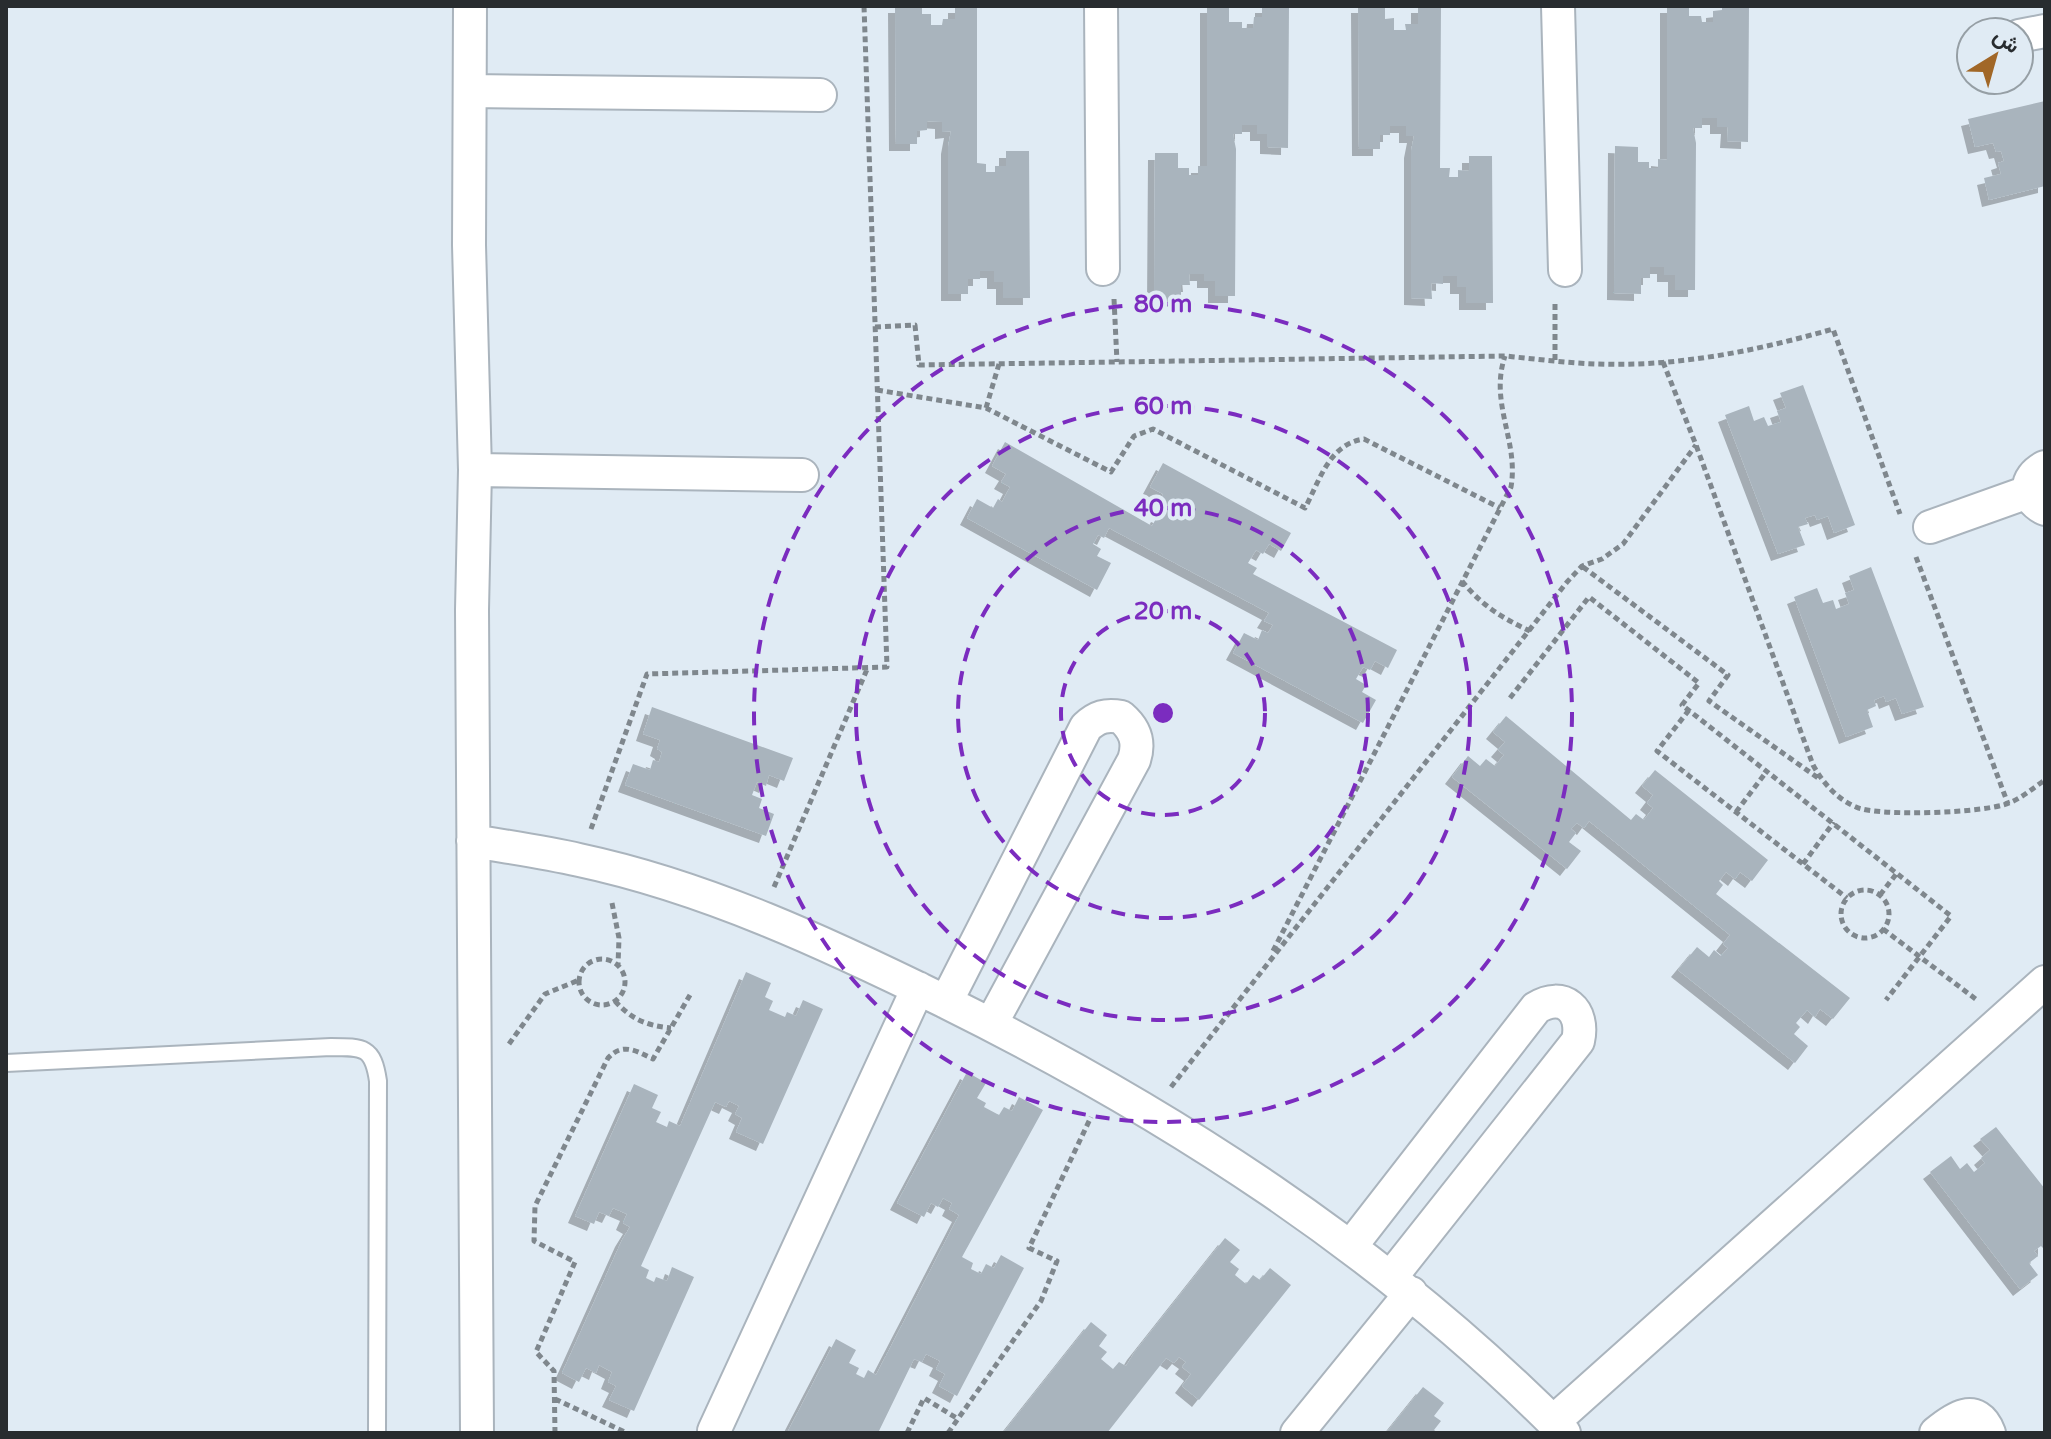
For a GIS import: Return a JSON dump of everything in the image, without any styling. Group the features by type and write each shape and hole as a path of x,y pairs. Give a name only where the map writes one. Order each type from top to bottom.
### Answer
{"street":[{"path":"470,6 469,245 475,470 472,610 477,1433"},
{"path":"1101,6 1103,269"},
{"path":"1558,6 1565,270"},
{"path":"471,91 820,95"},
{"path":"475,470 802,475"},
{"path":"1915,533 2039,489"},
{"path":"714,1431 932,995 1086,727 1094,719 1105,715 1121,717 1134,731 1137,740 1134,760 991,1024"},
{"path":"473,841 604,866 703,897 802,934 991,1024 1105,1087 1237,1166 1351,1246 1510,1379 1558,1427 2045,982"},
{"path":"1297,1433 1578,1041 1581,1030 1573,1009 1565,1003 1554,1001 1536,1008 1351,1246"},
{"path":"1936,1433 1956,1417 1964,1415 1981,1420 1989,1433"}],"lane":[{"path":"6,1063 331,1047 352,1047 369,1053 375,1061 378,1081 377,1433"}],"path":[{"path":"1103,269 1114,293 1117,362"},
{"path":"1555,360 1555,298 1565,270"},
{"path":"875,327 915,325 919,365 1505,356 1598,364 1663,362 1748,351 1833,329 1915,533 2008,804"},
{"path":"1268,961 1511,487 1513,473 1498,389 1505,356"},
{"path":"1663,362 1813,765 1824,782"},
{"path":"986,408 999,364"},
{"path":"877,390 986,408 1111,472 1134,436 1153,429 1305,508 1334,452 1343,444 1364,439 1500,508"},
{"path":"1151,1114 1268,961 1582,566 1612,553 1633,533 1696,445"},
{"path":"1582,566 1728,675 1709,701 1824,782 1839,797 1870,812 1985,809 2008,804 2045,780"},
{"path":"1462,581 1484,605 1530,631"},
{"path":"1510,698 1589,597 1699,683 1682,705 1951,916 1886,1000"},
{"path":"761,919 868,667"},
{"path":"1689,710 1657,751 1847,898"},
{"path":"1736,812 1767,771"},
{"path":"1803,864 1834,822"},
{"path":"604,866 619,938 618,965 625,984 622,994 605,1005 586,999 580,991 579,980 589,963 609,960 618,965"},
{"path":"1880,895 1897,873"},
{"path":"1859,890 1870,890 1880,895 1887,903 1889,914 1883,929 1871,937 1859,937 1850,932 1843,924 1840,913 1847,898 1859,890"},
{"path":"1883,929 2003,1020"},
{"path":"475,1095 538,1002 554,988 579,980"},
{"path":"555,1433 554,1371 536,1352 575,1262 534,1241 535,1206 608,1058 615,1050 628,1047 653,1059 690,995"},
{"path":"615,1001 632,1017 657,1027 671,1028"},
{"path":"948,1433 1041,1301 1057,1261 1029,1248 1105,1087"},
{"path":"907,1433 924,1398 958,1419"},
{"path":"555,1399 627,1433"}],"building":[{"path":"895,6 922,6 922,14 931,14 931,25 942,25 943,19 955,19 955,6 977,6 977,163 986,164 986,172 995,172 995,166 1006,166 1006,151 1029,151 1030,298 1003,298 1003,282 994,282 994,271 980,271 980,279 968,279 968,294 948,294 948,147 951,131 942,132 942,122 927,121 927,130 917,131 917,144 896,144"},
{"path":"1207,6 1229,6 1229,22 1242,22 1242,28 1253,28 1254,17 1262,17 1262,6 1289,6 1288,148 1267,147 1267,134 1257,134 1257,125 1242,125 1242,134 1233,134 1236,149 1235,296 1215,296 1215,281 1204,281 1204,274 1189,274 1190,285 1181,285 1181,300 1154,300 1155,153 1178,153 1178,168 1189,168 1189,175 1198,175 1198,166 1207,166"},
{"path":"1358,6 1385,6 1385,19 1394,18 1394,30 1406,30 1405,24 1418,24 1418,6 1441,6 1440,168 1450,168 1449,177 1458,177 1458,170 1469,171 1469,156 1492,156 1493,303 1466,303 1466,287 1457,287 1457,276 1443,276 1443,284 1431,283 1432,299 1411,298 1411,151 1414,136 1406,136 1406,126 1390,126 1390,135 1380,135 1380,149 1359,149"},
{"path":"1667,6 1689,6 1689,16 1701,16 1702,22 1713,22 1713,11 1722,10 1722,6 1749,6 1748,142 1727,141 1728,127 1717,127 1717,118 1702,118 1702,128 1693,128 1696,143 1695,290 1675,290 1675,275 1664,275 1664,267 1650,267 1650,278 1641,278 1641,294 1614,293 1615,146 1638,147 1638,162 1649,162 1649,168 1658,168 1658,159 1667,160"},
{"path":"2045,101 2045,186 1989,200 1984,178 2001,174 1998,163 2004,161 2001,151 1996,152 1993,143 1975,147 1968,119"},
{"path":"1803,385 1855,525 1834,533 1828,516 1817,520 1815,515 1805,518 1808,524 1798,527 1805,545 1778,554 1725,415 1749,406 1754,421 1764,417 1768,426 1781,422 1777,411 1786,408 1780,393"},
{"path":"1005,442 1152,526 1158,515 1163,517 1169,507 1159,502 1163,494 1150,487 1163,463 1291,533 1281,551 1269,544 1263,554 1256,550 1248,563 1257,568 1253,574 1397,650 1388,668 1375,661 1370,670 1363,667 1356,679 1366,685 1362,692 1376,700 1363,723 1233,653 1244,633 1258,640 1262,630 1268,633 1273,625 1264,621 1269,613 1109,528 1104,538 1098,535 1093,544 1101,549 1097,556 1111,563 1097,590 967,518 977,499 993,508 998,499 1002,502 1010,487 1001,482 1006,474 992,466"},
{"path":"1871,567 1924,707 1902,714 1896,698 1886,702 1884,696 1874,700 1876,706 1867,710 1873,727 1846,737 1794,597 1817,588 1823,603 1833,600 1836,609 1849,604 1845,593 1854,590 1849,576"},
{"path":"652,707 793,758 784,781 769,775 766,786 757,782 752,795 762,799 759,808 774,814 766,836 625,785 633,764 650,770 653,760 659,762 662,752 657,749 660,740 643,734"},
{"path":"1506,716 1631,820 1636,814 1644,820 1653,808 1647,803 1653,795 1642,786 1655,770 1768,860 1752,881 1740,872 1735,879 1726,872 1719,881 1723,885 1716,894 1850,998 1833,1019 1820,1009 1815,1017 1807,1010 1796,1023 1800,1027 1794,1034 1808,1046 1795,1063 1678,970 1697,947 1709,957 1714,950 1721,956 1728,948 1723,944 1730,935 1589,821 1584,828 1577,823 1571,829 1576,833 1569,842 1581,851 1567,869 1452,777 1468,756 1480,766 1486,759 1495,766 1504,755 1498,750 1505,742 1493,732"},
{"path":"746,972 771,983 765,997 773,1001 769,1010 785,1017 787,1012 796,1016 803,1000 823,1009 763,1144 736,1132 742,1118 735,1114 739,1106 729,1101 726,1107 715,1102 641,1266 649,1270 646,1278 654,1282 656,1277 667,1281 672,1267 694,1277 634,1411 609,1400 616,1386 608,1382 612,1372 599,1365 596,1373 586,1368 579,1382 562,1373 630,1227 623,1223 627,1214 613,1208 609,1216 599,1212 594,1224 575,1216 634,1084 658,1095 652,1108 661,1112 656,1122 667,1127 669,1121 680,1126"},
{"path":"967,1072 986,1083 977,1098 986,1103 984,1107 999,1115 1004,1107 1012,1111 1019,1097 1043,1110 962,1257 973,1263 971,1269 981,1274 986,1264 994,1268 1001,1255 1024,1268 957,1396 939,1386 945,1374 936,1369 940,1361 926,1354 922,1362 914,1359 878,1433 787,1433 836,1339 856,1350 849,1363 859,1368 856,1374 864,1378 868,1370 876,1375 959,1215 949,1209 952,1203 943,1198 938,1207 931,1203 924,1217 897,1203"},
{"path":"1996,1127 2045,1189 2045,1250 2041,1246 2034,1251 2038,1256 2029,1263 2038,1275 2020,1289 1930,1172 1951,1156 1960,1169 1967,1163 1974,1172 1985,1163 1981,1158 1990,1150 1980,1139"},
{"path":"1225,1238 1240,1250 1230,1262 1239,1269 1235,1275 1246,1284 1253,1275 1260,1280 1270,1268 1291,1285 1199,1400 1182,1386 1191,1374 1182,1367 1186,1362 1179,1357 1174,1363 1166,1358 1107,1433 1003,1433 1091,1322 1107,1335 1099,1346 1107,1352 1101,1359 1113,1369 1119,1362 1126,1366"},
{"path":"1423,1387 1444,1403 1434,1416 1441,1421 1434,1430 1438,1433 1386,1433"}]}
